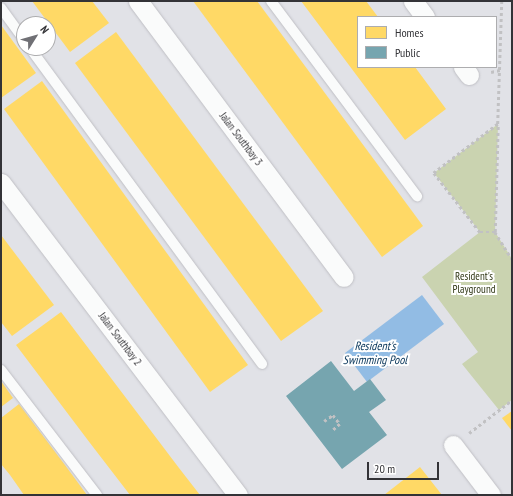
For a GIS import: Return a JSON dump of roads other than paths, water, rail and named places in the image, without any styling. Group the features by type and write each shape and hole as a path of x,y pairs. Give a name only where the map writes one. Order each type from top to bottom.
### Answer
{"street":[{"name":"Jalan Southbay 3","path":"138,1 344,276"},
{"path":"413,1 424,16"},
{"name":"Jalan Southbay 2","path":"1,183 238,495"},
{"path":"453,445 491,495"}],"lane":[{"path":"272,1 417,196"},
{"path":"1,8 16,29"},
{"path":"36,56 262,364"},
{"path":"1,370 97,495"}],"water":[{"name":"Resident's Swimming Pool","path":"422,295 444,324 367,382 345,353"}],"park label":[{"name":"Resident's Playground","path":"474,283"}]}
